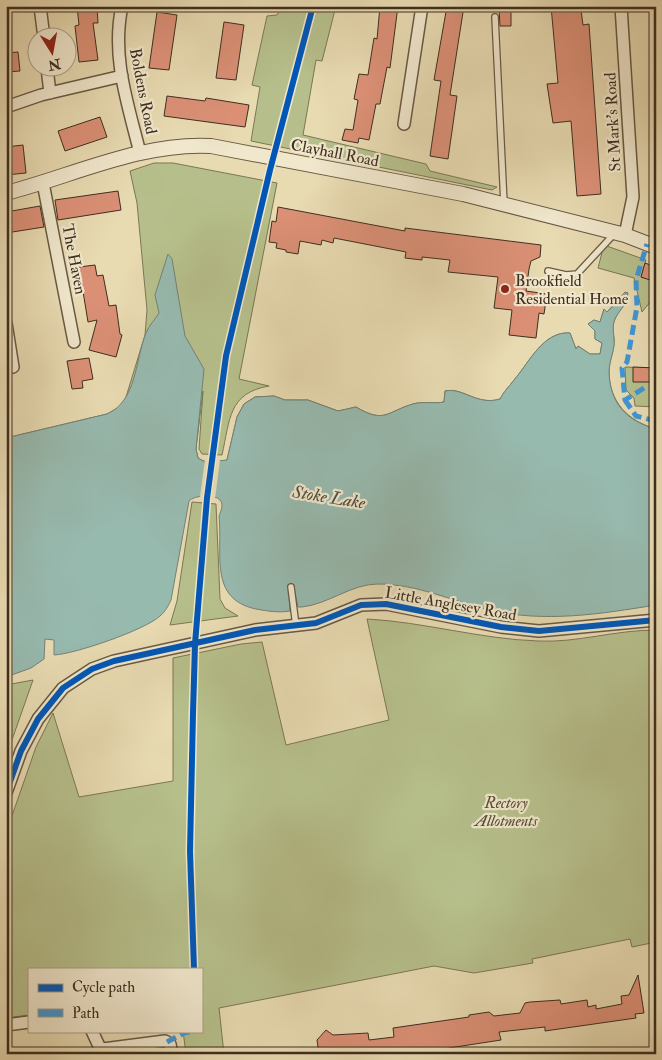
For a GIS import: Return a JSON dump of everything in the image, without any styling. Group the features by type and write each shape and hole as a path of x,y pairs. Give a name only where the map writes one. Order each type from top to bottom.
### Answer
{"street":[{"path":"40,6 43,28"},
{"name":"Boldens Road","path":"122,6 118,35 122,76 140,153"},
{"path":"404,124 422,6"},
{"name":"St Mark's Road","path":"620,234 633,197 621,6"},
{"path":"6,107 50,93 122,76"},
{"path":"48,78 50,93"},
{"name":"Clayhall Road","path":"6,193 140,153 178,146 210,146 453,192 620,234 656,247"},
{"name":"The Haven","path":"43,183 74,342"},
{"path":"6,323 13,367"},
{"name":"Little Anglesey Road","path":"6,793 24,743 51,702 74,679 92,669 114,661 256,630 324,621 361,605 376,603 502,628 539,632 656,620"},
{"path":"6,1025 28,1022"},
{"path":"92,1032 99,1046 106,1049 165,1041 169,1042 172,1051"}],"lane":[{"path":"495,17 504,204"},
{"path":"548,271 566,276 577,274 620,234"},
{"path":"291,588 296,626"}],"green space":[{"path":"282,6 336,6 322,61 316,60 303,135 426,164 430,171 497,187 492,190 251,141 260,87 252,85 267,16 277,15"},
{"path":"154,163 173,163 277,183 239,379 269,386 245,395 238,402 233,410 222,455 202,454 199,449 203,391 196,449 198,458 201,460 220,462 227,460 237,417 244,404 255,397 274,396 285,400 308,400 338,411 356,407 373,415 380,416 417,403 444,402 445,391 452,390 484,400 500,399 538,349 552,337 570,333 576,349 578,346 590,354 600,354 602,343 595,339 595,331 588,324 594,320 600,322 604,309 607,312 625,292 628,293 627,297 613,325 614,342 609,368 612,392 616,401 629,415 637,421 656,429 501,400 484,403 449,403 228,472 6,438 107,414 121,406 126,397 145,335 147,310 137,203 130,171"},
{"path":"604,245 646,260 641,277 656,281 656,295 642,312 634,278 598,268"},
{"path":"625,367 656,368 656,407 635,406 634,398 626,390"},
{"path":"192,502 216,504 220,599 225,608 238,616 170,625 177,601"},
{"name":"Rectory Allotments","path":"367,619 410,623 516,640 538,641 567,640 656,630 656,942 632,947 630,939 532,959 533,963 474,973 434,966 219,1008 224,1054 186,1054 183,1032 202,1032 202,968 28,968 28,1015 6,1018 6,833 36,747 53,713 79,797 173,781 173,658 241,644 262,642 286,745 389,720"},
{"path":"33,680 7,754 6,757 6,685"}],"water":[{"name":"Stoke Lake","path":"168,254 172,259 185,336 204,369 196,449 198,458 205,462 227,460 237,417 244,404 255,397 274,396 285,400 308,400 338,411 356,407 373,415 380,416 417,403 444,402 445,391 452,390 484,400 500,399 538,349 552,337 570,333 576,349 578,346 590,354 600,354 602,343 595,339 595,331 588,324 594,320 600,322 604,309 607,312 627,292 626,303 614,322 614,346 609,372 610,383 617,402 629,416 646,426 656,429 656,605 572,616 531,616 489,610 407,587 378,584 349,590 321,602 302,607 298,607 295,593 289,594 290,611 277,612 256,609 241,604 224,585 220,559 219,516 222,503 214,497 200,496 189,501 171,600 162,614 140,628 93,646 64,654 54,655 54,640 45,639 44,659 31,668 6,677 6,438 107,414 117,408 130,390 146,333 159,313 155,295"}],"pier":[{"path":"205,459 220,460 215,499 200,497"}],"building":[{"path":"77,6 97,6 98,23 93,23 98,60 79,62 78,28 75,28 75,26 79,25"},
{"path":"380,6 398,6 390,68 387,67 380,104 376,104 369,140 359,138 358,143 342,140 345,129 353,130 358,100 354,99 359,74 368,75 374,38 377,39"},
{"path":"447,6 464,6 450,95 457,96 448,159 430,156 441,81 434,80"},
{"path":"551,6 570,6 570,11 581,10 583,25 589,24 601,194 577,196 571,121 553,123 547,84 558,83"},
{"path":"499,8 511,8 511,26 500,26"},
{"path":"157,12 177,15 169,70 149,68"},
{"path":"224,22 244,25 236,80 216,78"},
{"path":"18,52 20,71 6,72 6,53"},
{"path":"167,96 205,101 206,98 249,105 245,127 164,116"},
{"path":"100,117 107,137 65,151 58,131"},
{"path":"23,145 26,173 6,175 6,147"},
{"path":"118,191 121,210 58,220 55,200"},
{"path":"40,206 44,227 6,233 6,212"},
{"path":"278,207 405,231 405,228 541,245 540,257 531,261 526,291 547,294 544,314 539,313 536,338 509,335 512,310 494,308 498,277 448,272 450,260 422,257 422,260 405,258 406,252 334,238 333,243 322,240 321,245 300,241 298,254 276,248 277,243 269,242 272,221 276,222"},
{"path":"645,263 656,267 656,282 641,277"},
{"path":"95,265 97,276 103,275 109,306 116,305 120,334 122,335 116,357 89,350 97,320 88,322 79,267"},
{"path":"89,358 93,379 82,381 83,388 72,389 67,361"},
{"path":"633,367 656,368 656,382 633,382"},
{"path":"638,975 644,1013 635,1014 636,1018 545,1031 545,1027 499,1032 501,1040 410,1054 319,1054 317,1040 326,1030 333,1035 368,1033 369,1040 394,1037 393,1028 469,1017 469,1015 489,1012 494,1016 520,1013 525,1003 530,1002 560,1000 561,1004 587,1000 588,1007 596,1005 596,1009 622,1004 621,996 629,995"}],"marked path":[{"path":"644,388 625,400 622,368 627,362 637,307 636,280 647,244"},
{"path":"625,400 636,416 656,421"},
{"path":"167,1042 189,1032"}],"cycle path":[{"path":"194,968 190,851 193,713 195,644 207,498 226,356 270,170 313,6"},
{"path":"6,793 21,751 38,719 63,688 92,669 114,661 255,630 316,623 361,605 386,604 501,627 539,631 656,620"}],"place":[{"name":"Brookfield Residential Home","path":"505,289"}]}
